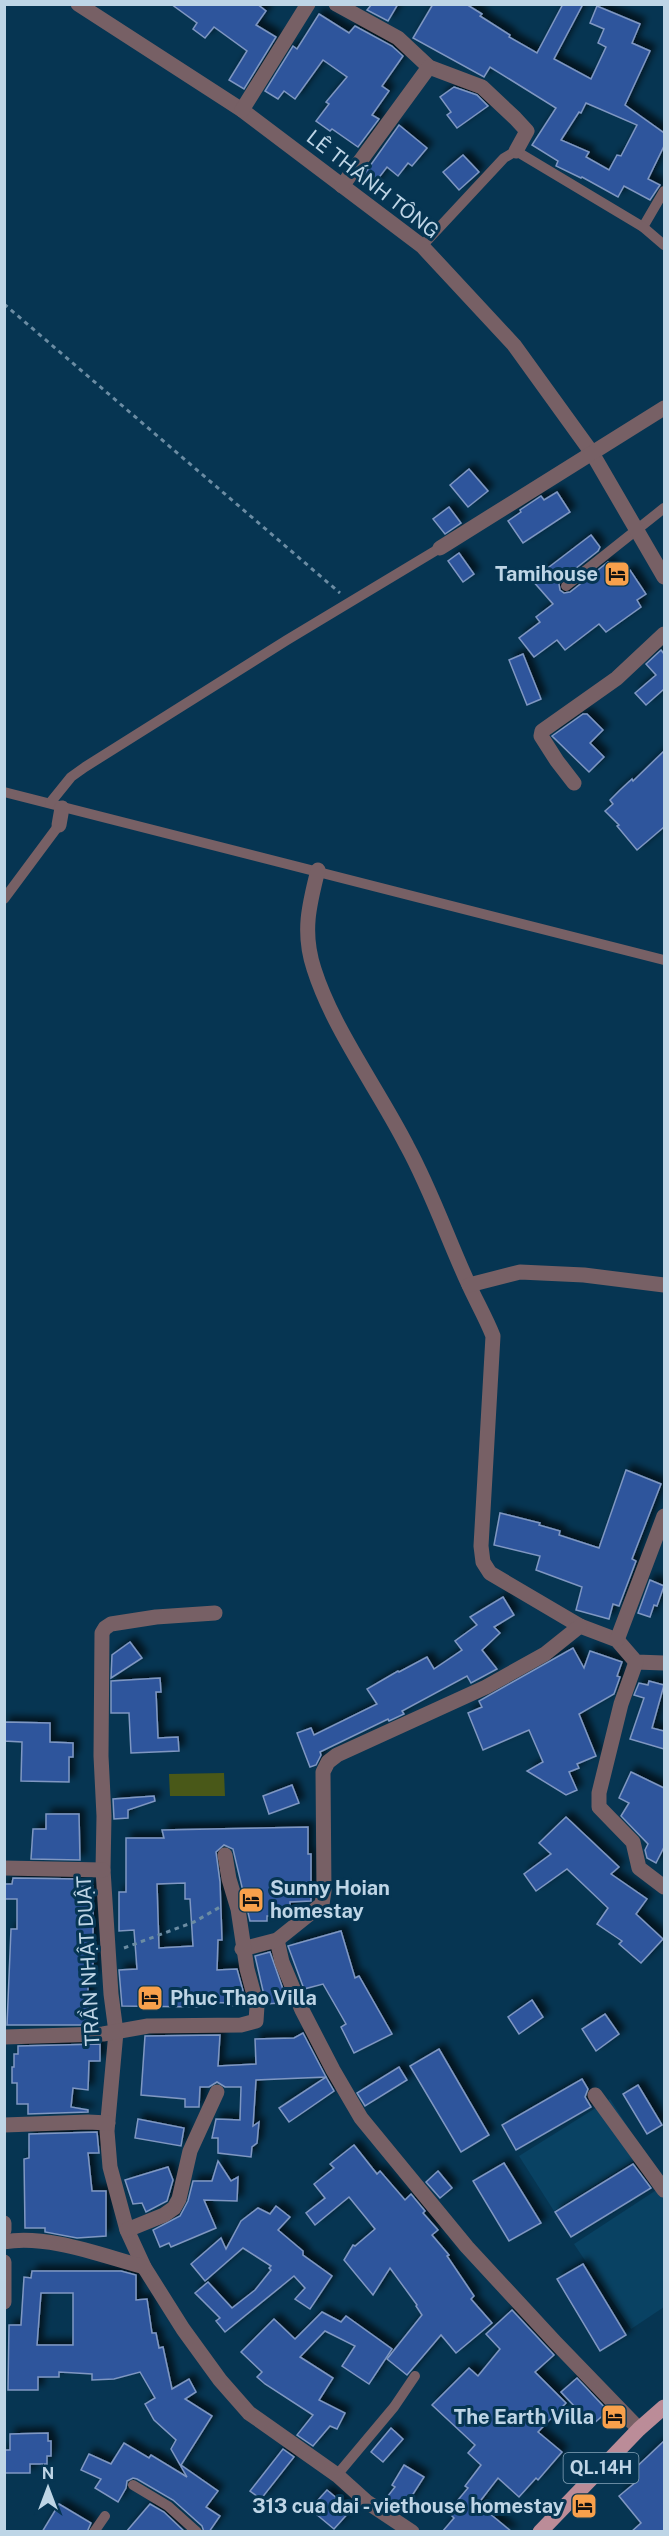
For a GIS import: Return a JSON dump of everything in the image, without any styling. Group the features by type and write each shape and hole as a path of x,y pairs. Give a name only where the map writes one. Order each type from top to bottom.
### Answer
{"main road":[{"name":"QL.14H","path":"540,2532 639,2429 664,2407"}],"street":[{"path":"242,110 308,4"},
{"path":"336,4 398,38 429,67 482,87 526,131 516,151"},
{"name":"LÊ THÁNH TÔNG","path":"84,6 242,110 422,246 514,345 592,453 638,528 664,577"},
{"path":"342,186 429,67"},
{"path":"440,548 664,408"},
{"path":"574,783 541,736 542,730 617,678 664,634"},
{"path":"56,805 59,825"},
{"path":"318,870 308,904 307,927 313,968 333,1015 381,1097 430,1190 469,1285 493,1336 481,1546 483,1562 490,1573 580,1626 617,1640 636,1662 664,1663"},
{"path":"469,1285 520,1272 584,1275 664,1285"},
{"path":"617,1640 664,1516"},
{"name":"TRẦN NHẬT DUẬT","path":"215,1613 156,1617 111,1624 102,1633 101,1756 104,1870 108,1952 116,2032 108,2123 110,2167 127,2230 144,2267 183,2329 220,2380 249,2413 337,2475 368,2502 412,2532"},
{"path":"243,1949 277,1940 322,1904 324,1892 323,1772 328,1762 336,1755 486,1687 545,1654 580,1626"},
{"path":"636,1662 621,1704 599,1792 599,1807 633,1842 639,1868 664,1887"},
{"path":"4,2037 89,2035 148,2026 241,2025 256,2020 257,2006 243,1949 238,1909 225,1855"},
{"path":"4,1868 104,1870"},
{"path":"277,1940 282,1962 302,2010 333,2070 362,2118 467,2247 639,2429"},
{"path":"127,2230 164,2215 174,2208 179,2199 190,2151 217,2092"},
{"path":"595,2095 664,2190"},
{"path":"4,2125 108,2123"},
{"path":"4,2223 4,2230"},
{"path":"4,2242 21,2239 77,2248 144,2267"},
{"path":"4,2262 4,2302"}],"lane":[{"path":"422,246 504,158 516,151 643,227 664,245"},
{"path":"643,227 664,191"},
{"path":"566,586 664,508"},
{"path":"56,805 71,777 85,767 440,548"},
{"path":"4,792 318,870 664,960"},
{"path":"4,899 59,825"},
{"path":"337,2475 394,2407 415,2376"},
{"path":"133,2485 168,2506 196,2532"},
{"path":"94,2532 105,2516"}],"path":[{"path":"4,304 351,602"},
{"path":"108,1952 132,1946 194,1922 233,1895"}],"shaded area":[{"path":"610,2099 645,2154 554,2211 519,2156"},
{"path":"664,2185 664,2307 631,2329 574,2244"}],"green space":[{"path":"224,1773 225,1796 170,1796 169,1774"}],"building":[{"path":"171,4 257,4 266,11 256,25 276,37 244,89 229,80 247,51 214,27 205,38 193,29 197,23"},
{"path":"372,4 398,4 388,21 367,10"},
{"path":"433,4 466,4 510,35 509,37 537,53 563,4 583,4 554,59 591,79 606,47 598,43 604,29 590,23 597,6 640,24 632,43 650,51 625,105 664,133 664,146 648,179 660,185 650,200 624,186 618,197 556,166 558,161 532,145 556,108 490,67 484,77 413,38","holes":["586,103 637,125 621,156 617,155 609,170 586,157 589,152 561,140"]},
{"path":"319,14 349,33 355,26 392,46 403,56 382,86 389,91 372,115 379,119 358,147 316,121 329,104 326,102 347,77 323,60 295,99 284,91 278,99 265,91 293,46 297,49"},
{"path":"454,87 477,95 488,106 457,128 447,115 451,112 440,97"},
{"path":"399,125 427,148 412,166 408,163 398,176 387,167 371,188 360,180"},
{"path":"463,155 479,172 459,190 443,172"},
{"path":"469,469 488,491 468,507 450,485"},
{"path":"557,492 570,512 523,543 508,521 541,496 544,500"},
{"path":"449,507 461,523 445,534 433,519"},
{"path":"591,535 600,547 598,551 561,580 560,590 564,593 570,592 608,562 621,577 630,570 646,594 637,600 641,607 606,632 599,624 565,650 557,640 534,657 519,638 540,622 536,617 553,604 532,580"},
{"path":"459,553 474,574 463,582 448,561"},
{"path":"661,650 664,654 664,689 646,705 635,693 656,675 646,664"},
{"path":"523,654 541,699 527,705 509,660"},
{"path":"583,714 587,714 603,730 590,743 604,757 589,772 552,736"},
{"path":"664,751 664,827 637,850 617,826 619,825 605,811 613,804 610,800"},
{"path":"626,1470 661,1484 632,1559 636,1561 619,1606 613,1604 609,1619 576,1610 582,1587 536,1570 540,1556 494,1545 500,1513 540,1523 539,1525 560,1531 559,1535 599,1548"},
{"path":"650,1580 664,1586 657,1606 654,1605 650,1617 638,1613"},
{"path":"503,1597 514,1615 494,1627 500,1633 482,1650 497,1669 471,1683 467,1676 402,1711 404,1714 389,1721 388,1719 320,1752 321,1755 316,1765 310,1767 297,1733 311,1728 314,1735 377,1704 367,1689 427,1657 434,1669 462,1650 455,1641 477,1625 470,1617"},
{"path":"130,1642 142,1658 111,1678 112,1655"},
{"path":"573,1648 584,1668 590,1651 622,1662 614,1694 579,1714 596,1756 577,1764 579,1768 569,1772 577,1790 566,1795 527,1771 543,1762 529,1730 483,1750 468,1713 482,1707 479,1701"},
{"path":"160,1678 161,1692 156,1692 158,1738 178,1737 179,1751 131,1753 129,1713 111,1713 111,1681"},
{"path":"649,1681 664,1685 652,1728 664,1731 664,1749 630,1739 644,1698 634,1695 639,1683 648,1685"},
{"path":"4,1722 50,1723 50,1742 73,1743 73,1757 69,1757 69,1782 21,1781 22,1742 4,1741"},
{"path":"631,1772 664,1788 664,1847 656,1863 647,1858 645,1850 648,1844 621,1816 629,1803 619,1798"},
{"path":"292,1785 299,1803 269,1814 263,1796"},
{"path":"154,1796 155,1801 128,1810 128,1818 114,1819 113,1799"},
{"path":"46,1814 79,1814 80,1860 31,1859 33,1829 46,1829"},
{"path":"566,1817 619,1867 611,1874 647,1899 636,1914 663,1939 641,1963 619,1944 622,1941 597,1924 608,1908 567,1869 536,1891 524,1874 551,1854 539,1843"},
{"path":"308,1827 308,1854 311,1854 311,1901 290,1902 290,1916 267,1916 267,1921 250,1921 233,1849 224,1845 216,1852 220,1882 222,1940 218,1940 217,1970 237,1969 247,2005 229,2006 229,2003 200,2002 200,2007 122,2006 119,1970 137,1969 134,1930 119,1931 119,1892 126,1892 126,1838 164,1838 162,1830","holes":["185,1883 185,1899 190,1899 193,1946 159,1948 157,1884"]},
{"path":"13,1878 79,1879 79,1886 93,1886 93,1977 88,1977 88,2025 7,2025 11,1929 17,1929 17,1899 4,1899 4,1884 12,1884"},
{"path":"341,1931 355,1978 359,1976 392,2034 354,2053 341,2027 346,2024 323,1984 304,1989 288,1946"},
{"path":"270,1952 285,1995 277,1997 279,2003 266,2004 255,1956"},
{"path":"532,2000 543,2017 519,2034 508,2017"},
{"path":"605,2014 619,2034 596,2051 582,2029"},
{"path":"303,2033 326,2077 256,2080 253,2126 259,2122 257,2143 252,2147 251,2157 218,2153 218,2138 212,2138 216,2119 240,2120 241,2087 225,2087 217,2082 209,2087 200,2087 199,2107 185,2107 185,2099 141,2095 145,2036 220,2035 218,2066 256,2064 255,2039 294,2038"},
{"path":"100,2044 100,2061 89,2061 88,2090 73,2088 71,2107 88,2110 88,2112 28,2114 28,2104 17,2104 17,2083 12,2083 12,2067 14,2067 14,2054 18,2054 18,2046"},
{"path":"439,2049 489,2135 461,2152 410,2066"},
{"path":"399,2067 407,2080 365,2106 357,2093"},
{"path":"326,2077 334,2091 289,2122 279,2108"},
{"path":"582,2079 588,2089 585,2097 591,2107 516,2150 502,2125"},
{"path":"638,2085 662,2125 647,2134 623,2094"},
{"path":"138,2119 184,2128 181,2146 135,2138"},
{"path":"97,2132 99,2153 88,2153 92,2191 106,2191 106,2236 77,2238 45,2232 45,2228 25,2228 24,2159 29,2158 29,2134"},
{"path":"354,2145 377,2174 380,2171 405,2200 411,2194 425,2211 423,2213 438,2230 432,2235 449,2255 447,2256 474,2296 471,2299 492,2323 456,2353 441,2335 407,2375 387,2359 422,2315 417,2305 390,2268 373,2295 344,2260 353,2245 355,2246 375,2229 349,2197 315,2225 306,2213 325,2198 314,2184 334,2168 330,2164"},
{"path":"218,2161 231,2181 238,2177 237,2201 204,2200 216,2228 171,2247 169,2243 160,2247 153,2230 180,2216 188,2201 193,2181 212,2181"},
{"path":"504,2163 541,2223 509,2241 473,2181"},
{"path":"633,2164 651,2188 571,2237 555,2212"},
{"path":"168,2167 173,2180 167,2201 146,2212 142,2203 133,2204 125,2180"},
{"path":"438,2171 452,2188 440,2198 426,2182"},
{"path":"276,2206 290,2217 278,2230 303,2251 303,2255 332,2276 310,2309 295,2299 305,2288 294,2276 225,2332 216,2321 220,2318 195,2293 208,2282 232,2308 255,2290 271,2270 269,2268 271,2266 243,2248 205,2281 191,2264 221,2238 226,2249 241,2221 258,2208 270,2214"},
{"path":"583,2264 626,2335 600,2351 557,2279"},
{"path":"32,2271 121,2271 136,2275 136,2300 147,2299 152,2333 156,2333 159,2348 163,2347 172,2389 189,2379 196,2392 185,2399 212,2416 181,2465 218,2491 206,2507 220,2516 209,2532 204,2532 202,2526 173,2500 137,2479 127,2481 126,2488 118,2502 95,2488 101,2479 81,2470 89,2454 111,2464 124,2443 149,2458 151,2455 187,2477 171,2449 176,2440 154,2420 145,2404 155,2398 140,2372 114,2379 92,2380 92,2374 59,2372 59,2377 38,2377 38,2390 8,2390 9,2325 21,2325 24,2277 31,2278","holes":["41,2293 73,2293 73,2345 37,2345"]},
{"path":"512,2310 554,2355 535,2372 566,2403 538,2432 562,2452 538,2480 536,2478 519,2497 498,2478 478,2504 512,2532 442,2532 454,2518 448,2512 468,2488 465,2486 481,2465 468,2453 475,2445 432,2405 469,2368 478,2376 500,2349 486,2334"},
{"path":"322,2312 341,2322 346,2316 392,2349 369,2384 342,2366 355,2346 325,2331 300,2357 333,2378 319,2400 345,2413 337,2429 330,2426 313,2446 297,2435 313,2415 257,2377 262,2372 241,2352 274,2319 295,2339"},
{"path":"577,2378 608,2411 592,2425 561,2392"},
{"path":"391,2428 403,2439 383,2462 371,2452"},
{"path":"48,2433 48,2441 51,2441 51,2456 47,2456 47,2464 30,2464 30,2473 4,2473 4,2450 10,2450 10,2434"},
{"path":"664,2441 664,2532 631,2532 641,2523 619,2496 636,2482 629,2474"},
{"path":"283,2449 294,2457 261,2499 250,2491"},
{"path":"404,2465 424,2477 401,2513 384,2501 395,2487 392,2485"},
{"path":"327,2490 351,2510 334,2529 310,2509"},
{"path":"59,2504 91,2523 87,2532 42,2532"},
{"path":"150,2504 164,2512 185,2532 126,2532"}],"place":[{"name":"Tamihouse","path":"617,574"},
{"name":"Sunny Hoian homestay","path":"251,1900"},
{"name":"Phuc Thao Villa","path":"150,1998"},
{"name":"The Earth Villa","path":"614,2417"},
{"name":"313 cua dai - viethouse homestay","path":"584,2506"}]}
